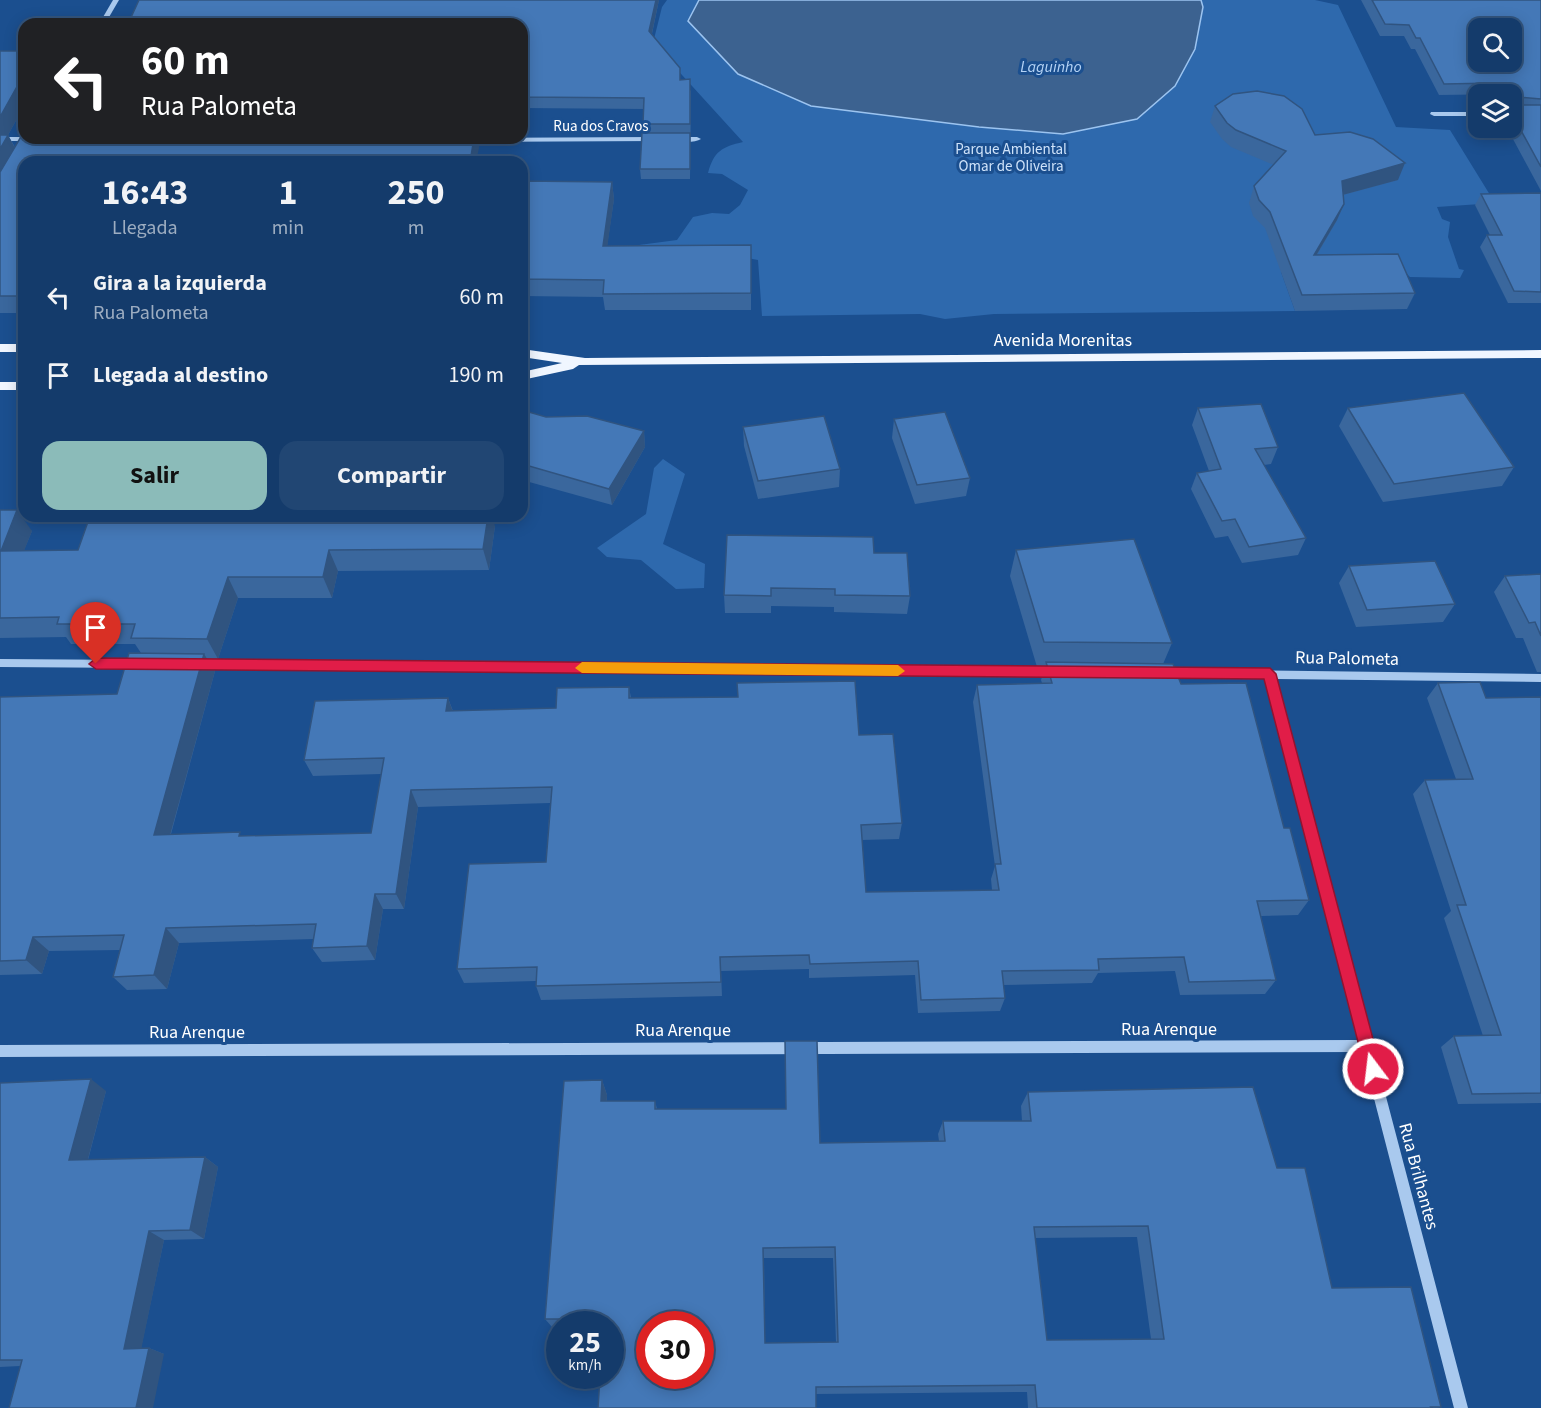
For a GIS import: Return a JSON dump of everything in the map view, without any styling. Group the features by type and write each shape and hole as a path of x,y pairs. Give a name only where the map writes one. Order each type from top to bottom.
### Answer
{"main road":[{"path":"0,348 18,348"},
{"name":"Avenida Morenitas","path":"528,354 585,362 1541,354"},
{"name":"Avenida Morenitas","path":"528,375 585,362"},
{"path":"0,386 18,386"}],"street":[{"path":"106,18 116,0"},
{"path":"1434,114 1468,114"},
{"path":"0,139 18,139"},
{"name":"Rua dos Cravos","path":"528,140 697,139"},
{"path":"27,148 29,144"},
{"path":"0,663 156,664"},
{"path":"180,664 1066,672"},
{"name":"Rua Palometa","path":"1150,673 1541,678"},
{"name":"Rua Brilhantes","path":"1270,674 1461,1408"},
{"name":"Rua Arenque","path":"0,1051 1367,1046"}],"green space":[{"name":"Parque Ambiental Omar de Oliveira","path":"667,0 1315,0 1338,5 1396,127 1450,130 1495,203 1437,207 1442,219 1450,222 1448,237 1459,269 1464,270 1460,278 1410,277 1403,270 1281,272 1295,311 994,314 945,319 920,314 762,316 758,260 731,255 636,260 639,245 677,240 693,217 712,213 729,214 740,205 748,190 722,174 708,173 713,160 720,151 743,142 672,64 654,39 662,7"},
{"path":"663,459 685,474 663,544 705,564 704,588 676,589 641,560 607,557 597,548 646,514 654,468"}],"water":[{"name":"Laguinho","path":"699,0 1201,0 1203,7 1195,49 1175,86 1137,119 1063,134 979,127 811,106 738,74 688,21"}],"building":[{"path":"139,0 656,0 649,31 680,68 680,80 690,79 690,124 643,124 644,98 528,97 528,18 131,18"},
{"path":"1372,0 1541,0 1541,99 1522,97 1522,84 1444,84 1420,38 1416,38 1409,25 1385,24"},
{"path":"0,51 18,51 18,85 0,117"},
{"path":"1257,91 1284,96 1302,109 1315,135 1350,132 1373,139 1405,163 1342,181 1344,204 1314,255 1398,254 1415,293 1302,295 1270,212 1259,200 1254,186 1286,151 1236,130 1227,123 1215,106 1233,94"},
{"path":"1522,105 1541,105 1541,167 1522,132"},
{"path":"642,133 690,133 690,169 640,169"},
{"path":"0,135 8,135 0,149"},
{"path":"18,142 18,144 473,144 471,156 18,156 18,296 0,296 0,172"},
{"path":"528,181 612,182 603,246 751,245 751,293 603,294 604,280 528,279"},
{"path":"1541,193 1541,292 1514,291 1487,235 1502,235 1481,194"},
{"path":"1464,393 1514,467 1394,484 1348,408"},
{"path":"1261,404 1278,447 1255,449 1306,538 1249,547 1235,519 1222,521 1197,473 1221,469 1198,408"},
{"path":"528,412 546,417 587,416 644,431 609,489 528,466"},
{"path":"945,412 970,478 917,485 894,419"},
{"path":"824,416 840,469 758,481 743,427"},
{"path":"0,510 17,510 1,551 78,550 88,522 487,522 483,549 329,550 323,577 228,577 207,639 131,638 135,624 57,624 59,617 0,618"},
{"path":"727,535 873,537 874,553 907,553 910,596 835,595 835,589 771,588 771,596 724,595"},
{"path":"1134,539 1172,643 1044,642 1016,550"},
{"path":"1435,561 1455,604 1367,610 1349,566"},
{"path":"1541,574 1541,636 1535,622 1529,623 1505,576"},
{"path":"129,653 204,654 154,835 240,832 239,836 371,833 384,758 304,760 315,701 448,698 446,711 556,708 557,688 629,687 629,698 738,697 737,683 855,681 859,735 893,734 902,823 861,825 866,892 999,890 995,864 1001,864 977,685 1052,683 1046,662 1173,664 1181,684 1246,683 1284,828 1290,828 1309,900 1257,901 1276,980 1189,982 1184,957 1098,959 1099,970 1002,971 1005,998 921,1000 918,961 810,964 809,955 720,957 721,982 536,986 537,967 457,969 469,864 546,862 552,787 411,790 396,894 375,894 367,946 312,948 316,924 166,928 154,975 113,977 124,935 33,937 26,960 0,961 0,697 117,694"},
{"path":"1480,682 1486,698 1541,697 1541,1093 1472,1094 1454,1036 1501,1035 1457,905 1466,905 1425,780 1473,779 1438,683"},
{"path":"785,1041 817,1041 820,1143 945,1141 943,1121 1031,1121 1028,1092 1253,1087 1277,1168 1305,1168 1332,1288 1411,1287 1441,1407 1037,1408 1035,1385 816,1387 816,1408 598,1408 599,1389 624,1389 624,1311 546,1311 545,1319 564,1081 602,1080 601,1101 655,1101 655,1109 786,1109","holes":["1148,1226 1164,1339 1047,1340 1034,1227","835,1247 838,1342 765,1343 763,1248"]},
{"path":"91,1079 69,1160 205,1157 190,1230 149,1231 124,1349 149,1348 136,1408 9,1408 22,1360 0,1360 0,1083"}],"slow traffic":[{"path":"582,668 898,671"}],"route":[{"path":"96,664 1270,674 1373,1069"}]}
